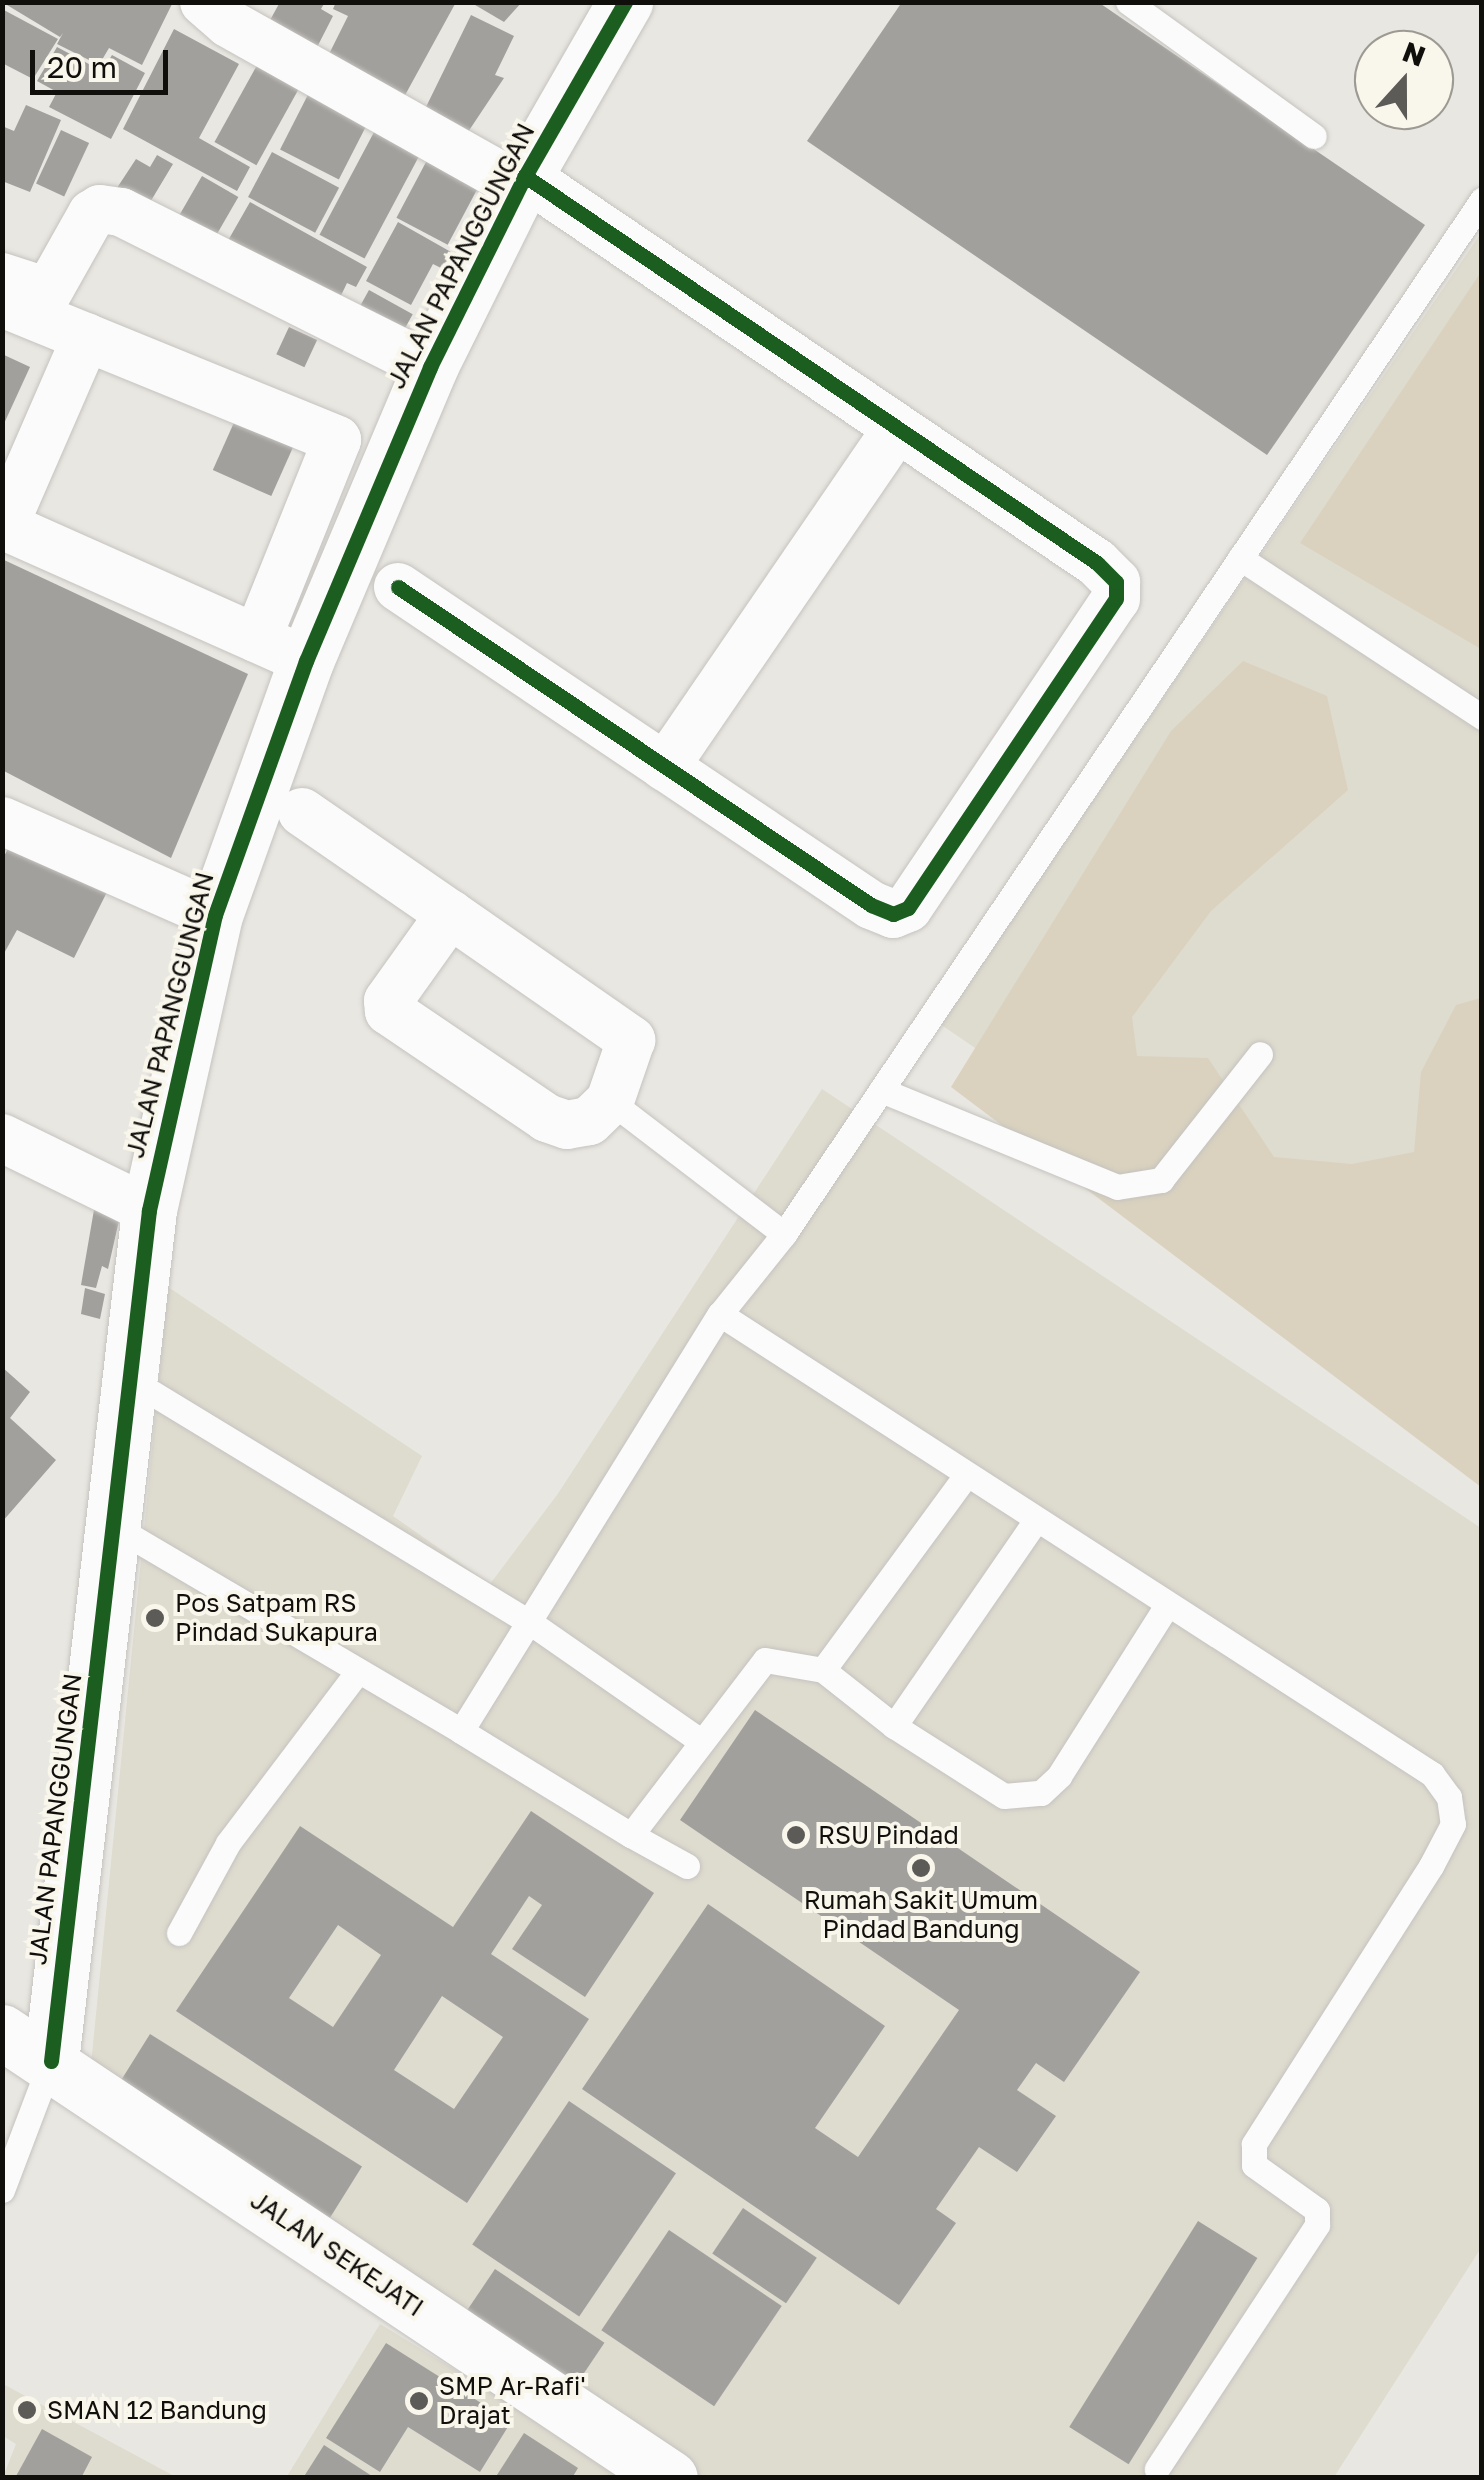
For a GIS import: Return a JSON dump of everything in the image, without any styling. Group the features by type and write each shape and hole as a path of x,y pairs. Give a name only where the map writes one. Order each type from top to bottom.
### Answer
{"street":[{"path":"204,2 228,23 523,182 1107,572 1116,582 1116,598 1099,629 902,913 871,905 398,587"},
{"name":"JALAN PAPANGGUNGAN","path":"16,2046 114,1528 149,1210 215,915 306,661 430,367 523,182 625,2"},
{"path":"2,276 48,292 92,214 100,208 121,212 430,367"},
{"path":"2,302 338,440 257,640"},
{"path":"86,337 4,526 306,661"},
{"path":"665,767 896,430"},
{"path":"302,812 450,914 632,1040 610,1101 581,1124 554,1122 392,1016 388,1001 450,914"},
{"path":"2,821 215,915"},
{"path":"2,1138 149,1210"},
{"name":"JALAN SEKEJATI","path":"16,2046 670,2478"}],"lane":[{"path":"1128,2 1314,136"},
{"path":"461,1731 720,1314 784,1234 1482,200"},
{"path":"1240,558 1482,717"},
{"path":"882,1090 1118,1187 1160,1180 1260,1054"},
{"path":"610,1101 784,1234"},
{"path":"720,1314 1166,1607 1432,1774 1449,1797 1453,1824 1254,2144 1254,2165 1317,2210 1317,2225 1157,2469"},
{"path":"130,1380 528,1621 699,1740"},
{"path":"823,1670 966,1475"},
{"path":"894,1726 1036,1520"},
{"path":"114,1528 356,1674 461,1731 688,1866"},
{"path":"632,1834 699,1740 766,1660 823,1670 894,1726 1004,1796 1040,1793 1059,1776 1166,1607"},
{"path":"179,1934 228,1843 356,1674"},
{"path":"2,2190 16,2046"}],"shaded area":[{"path":"1481,233 1481,1393 940,1024"},
{"path":"1481,272 1482,649 1300,543"},
{"path":"1243,661 1327,696 1348,790 1211,911 1132,1017 1137,1056 1208,1058 1274,1157 1352,1164 1414,1152 1421,1072 1456,1005 1481,998 1481,1487 951,1087 1171,731"},
{"name":"RSU Pindad","path":"822,1089 1481,1528 1481,2248 1334,2477 698,2477 89,2085 168,1287 422,1456 393,1516 490,1584 557,1495"},
{"name":"SMP Ar-Rafi' Drajat","path":"380,2324 631,2477 286,2478"},
{"name":"SMAN 12 Bandung","path":"3,2384 176,2477 3,2477 16,2444 3,2436"}],"building":[{"path":"2,2 173,2 142,65 109,48 99,65 57,44 63,33 60,37"},
{"path":"280,2 325,2 321,9 333,16 311,59 263,33"},
{"path":"336,2 455,4 398,108 322,68 348,16 333,9"},
{"path":"470,2 522,2 504,22"},
{"path":"902,2 1098,2 1425,225 1267,455 807,141"},
{"path":"2,9 58,39 33,79 2,63"},
{"path":"471,15 514,36 495,75 504,78 468,132 425,109"},
{"path":"174,29 239,64 199,138 250,167 237,191 123,129"},
{"path":"57,47 102,71 112,55 145,73 111,139 49,107 57,92 37,81"},
{"path":"261,58 303,81 256,165 214,142"},
{"path":"315,81 374,111 339,180 280,150"},
{"path":"26,105 61,120 30,192 2,181 2,126 14,131"},
{"path":"381,119 426,143 365,259 319,235"},
{"path":"61,130 89,143 64,197 36,183"},
{"path":"434,147 485,174 448,245 396,218"},
{"path":"272,152 339,188 315,233 248,197"},
{"path":"157,155 173,164 143,214 111,197 136,159 150,167"},
{"path":"202,176 238,197 209,248 172,227"},
{"path":"250,202 367,267 356,287 347,283 335,308 222,251"},
{"path":"398,222 451,252 443,269 433,264 411,305 366,281"},
{"path":"369,290 413,314 395,347 351,322"},
{"path":"289,327 317,340 304,367 276,354"},
{"path":"2,354 30,367 2,428"},
{"path":"236,418 294,444 271,496 213,470"},
{"path":"2,559 248,674 171,858 2,770"},
{"path":"12,841 109,888 74,958 17,930 2,957 2,860"},
{"path":"95,1204 121,1212 108,1269 102,1266 96,1288 81,1285"},
{"path":"85,1288 105,1294 100,1319 81,1314"},
{"path":"2,1367 30,1392 10,1418 56,1460 2,1522"},
{"name":"Pos Satpam RS Pindad Sukapura","path":"148,1606 169,1615 163,1630 142,1621"},
{"path":"755,1710 1140,1972 1064,2082 1036,2063 1017,2090 1056,2116 1017,2172 979,2147 936,2209 956,2223 899,2305 582,2089 708,1904 885,2026 815,2128 858,2157 959,2010 680,1820"},
{"path":"531,1811 654,1893 585,1997 512,1949 542,1905 529,1896 491,1954 589,2019 467,2203 176,2011 300,1826 453,1927","holes":["338,1925 381,1955 333,2027 289,1998","442,1996 503,2037 454,2109 394,2070"]},
{"path":"150,2034 362,2166 324,2228 112,2095"},
{"path":"569,2101 676,2173 579,2317 472,2244"},
{"path":"743,2208 817,2258 786,2303 712,2254"},
{"path":"1198,2221 1257,2258 1129,2464 1069,2427"},
{"path":"669,2230 782,2306 714,2406 601,2330"},
{"path":"495,2269 604,2343 572,2391 463,2317"},
{"path":"386,2343 511,2422 480,2472 408,2427 380,2472 326,2438"},
{"path":"42,2429 92,2457 81,2478 15,2478"},
{"path":"524,2433 578,2468 572,2478 495,2478"},
{"path":"324,2445 375,2478 303,2478"}],"cycle path":[{"path":"51,2061 149,1210 215,915 306,661 430,367 525,176 625,2"},
{"path":"398,587 871,905 893,914 908,908 1116,599 1116,582 1097,563 525,176"}],"place":[{"name":"Pos Satpam RS Pindad Sukapura","path":"155,1618"},
{"name":"RSU Pindad","path":"796,1835"},
{"name":"Rumah Sakit Umum Pindad Bandung","path":"921,1868"},
{"name":"SMP Ar-Rafi' Drajat","path":"419,2401"},
{"name":"SMAN 12 Bandung","path":"27,2410"}]}
